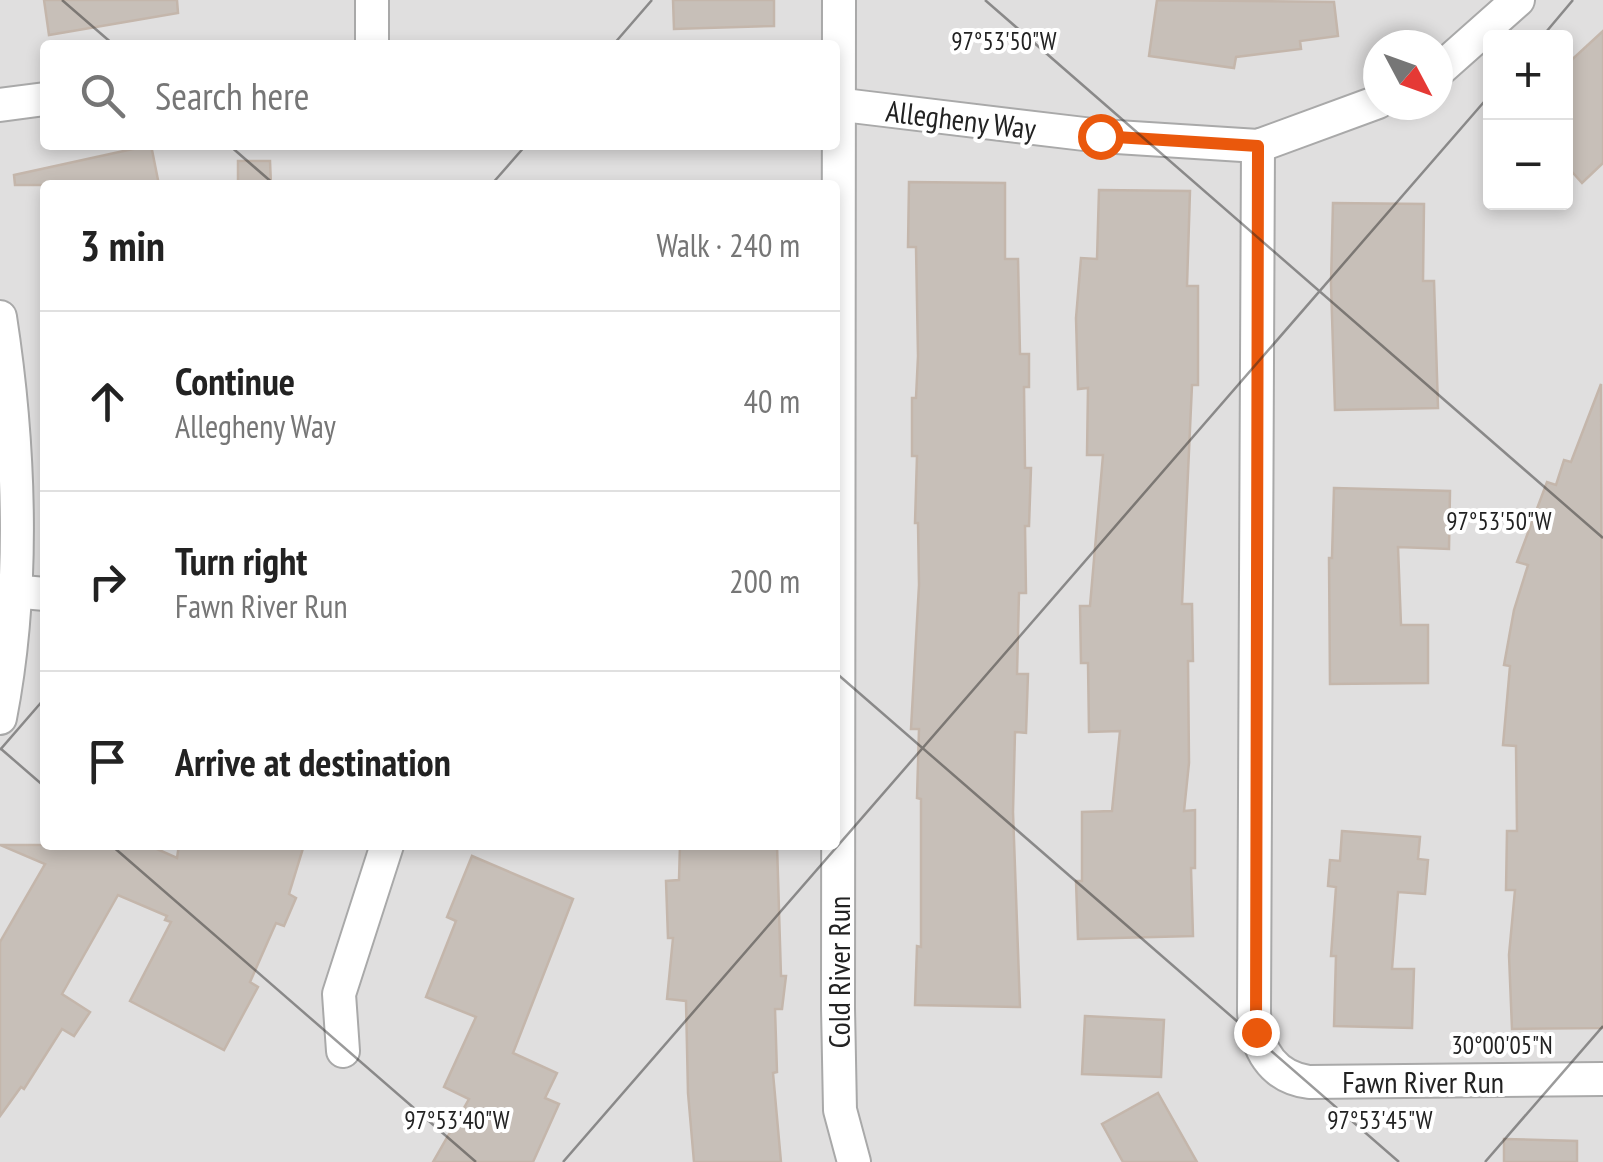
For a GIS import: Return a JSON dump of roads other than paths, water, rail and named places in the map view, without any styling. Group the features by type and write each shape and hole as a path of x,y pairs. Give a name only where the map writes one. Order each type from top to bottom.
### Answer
{"street":[{"path":"372,0 372,40"},
{"name":"Cold River Run","path":"838,40 839,0"},
{"path":"1453,58 1518,0"},
{"path":"0,106 40,100"},
{"name":"Allegheny Way","path":"840,104 1100,136 1258,146 1363,108"},
{"name":"Fawn River Run","path":"1258,146 1254,1012 1260,1046 1286,1077 1309,1082 1603,1079"},
{"name":"Cold River Run","path":"836,150 836,180"},
{"path":"0,317 20,592 0,718"},
{"path":"343,1051 339,994 386,850"},
{"name":"Cold River Run","path":"838,850 840,1110 854,1162"}]}
